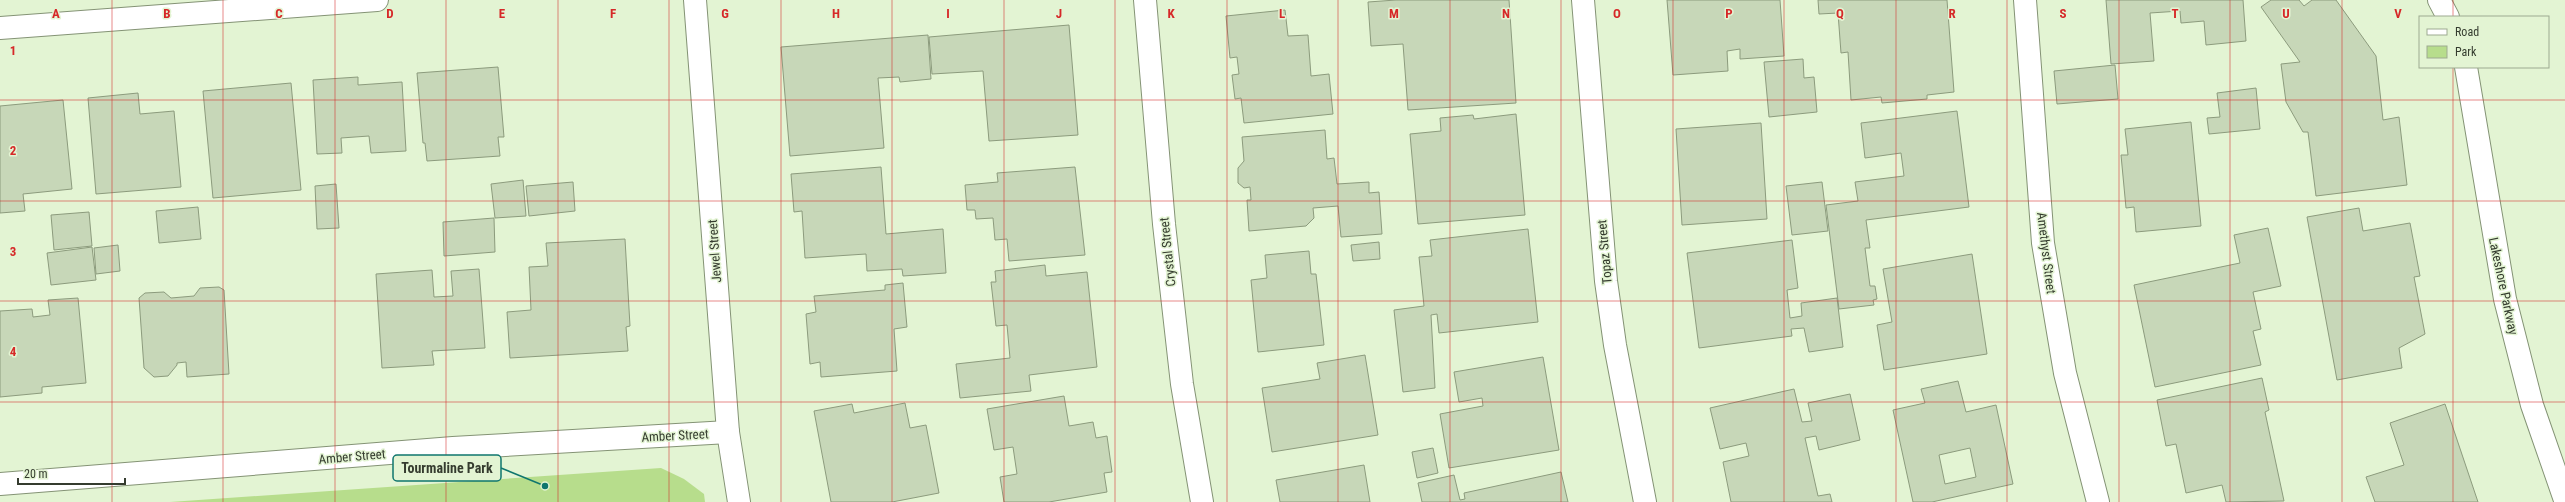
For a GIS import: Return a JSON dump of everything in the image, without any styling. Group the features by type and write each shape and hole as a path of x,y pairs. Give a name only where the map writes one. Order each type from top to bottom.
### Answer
{"street":[{"path":"0,28 377,0"},
{"name":"Jewel Street","path":"695,0 728,432 739,502"},
{"name":"Crystal Street","path":"1145,0 1164,224 1182,384 1202,502"},
{"name":"Topaz Street","path":"1583,0 1606,281 1615,345 1646,502"},
{"name":"Amethyst Street","path":"2025,0 2043,243 2065,373 2098,502"},
{"name":"Lakeshore Parkway","path":"2466,68 2505,299 2532,405 2565,500"},
{"name":"Amber Street","path":"0,484 453,448 728,432"}],"green space":[{"path":"661,468 684,479 704,494 705,502 170,502"}],"building":[{"path":"1396,0 1509,0 1516,103 1408,110 1403,44 1371,46 1368,2"},
{"path":"1667,0 1780,0 1784,56 1740,59 1740,49 1727,51 1728,71 1673,75"},
{"path":"1818,0 1947,0 1954,92 1927,95 1927,99 1882,103 1881,97 1851,100 1848,52 1841,53 1838,13 1819,14"},
{"path":"2106,0 2243,0 2246,41 2206,45 2204,21 2181,23 2180,11 2150,13 2154,61 2111,64"},
{"path":"2271,0 2299,0 2304,6 2312,0 2336,0 2376,56 2383,120 2399,117 2407,185 2316,196 2308,132 2303,132 2286,102 2281,64 2300,62 2261,7"},
{"path":"1285,10 1288,36 1308,35 1311,76 1329,74 1333,114 1244,123 1241,98 1235,99 1232,75 1239,74 1237,57 1230,58 1226,16"},
{"path":"1069,25 1078,135 989,141 983,71 932,74 929,37"},
{"path":"928,35 931,79 900,82 899,77 878,78 884,148 790,156 781,47"},
{"path":"1803,59 1804,78 1814,77 1817,112 1769,117 1764,62"},
{"path":"2115,65 2118,99 2057,104 2054,71"},
{"path":"498,67 504,137 498,137 500,156 427,161 425,143 423,143 417,73"},
{"path":"358,77 358,85 402,82 406,151 371,153 369,136 341,138 342,153 317,154 313,80"},
{"path":"291,83 301,190 213,198 203,91"},
{"path":"2256,88 2260,129 2209,134 2207,118 2220,117 2217,93"},
{"path":"138,93 140,114 174,111 181,187 96,194 88,98"},
{"path":"63,100 72,189 23,194 25,211 0,213 0,106"},
{"path":"1957,111 1969,207 1866,220 1870,248 1865,248 1870,286 1875,286 1877,299 1873,300 1874,305 1839,309 1826,205 1858,201 1855,182 1904,176 1901,153 1865,158 1861,123"},
{"path":"1516,114 1525,215 1418,224 1410,134 1441,131 1440,118 1473,115 1474,119"},
{"path":"2191,122 2201,226 2136,232 2134,207 2126,208 2121,155 2128,155 2125,129"},
{"path":"1761,123 1767,219 1682,225 1676,129"},
{"path":"1325,130 1327,159 1334,158 1337,184 1369,182 1369,193 1379,192 1382,234 1341,237 1338,206 1313,208 1314,218 1306,226 1249,231 1247,200 1251,200 1250,187 1244,188 1238,183 1238,168 1244,161 1242,137"},
{"path":"881,167 886,234 943,229 946,273 903,276 902,269 867,271 866,254 805,258 802,211 794,212 791,174"},
{"path":"1075,167 1085,255 1009,261 1007,239 995,240 993,218 976,219 975,210 967,210 965,185 998,182 997,173"},
{"path":"523,180 526,216 495,218 491,184"},
{"path":"573,182 575,211 529,216 526,186"},
{"path":"1822,182 1828,231 1792,235 1786,186"},
{"path":"336,184 339,228 317,229 315,186"},
{"path":"198,207 201,239 159,243 156,211"},
{"path":"2359,208 2363,231 2410,223 2420,276 2414,277 2425,334 2399,348 2402,368 2337,380 2307,217"},
{"path":"89,212 92,246 54,250 51,215"},
{"path":"494,218 495,252 444,256 443,222"},
{"path":"2268,228 2281,286 2253,292 2261,329 2253,331 2261,365 2155,387 2134,285 2240,263 2234,235"},
{"path":"1528,229 1538,322 1439,333 1437,314 1431,315 1435,388 1403,392 1394,310 1424,306 1419,257 1432,256 1430,240"},
{"path":"625,239 630,326 626,327 628,351 510,358 507,312 531,310 529,267 548,266 546,243"},
{"path":"1792,240 1798,288 1787,290 1790,318 1802,316 1801,303 1837,298 1843,347 1809,352 1804,328 1791,329 1792,336 1699,348 1687,253"},
{"path":"1379,242 1380,259 1353,261 1351,245"},
{"path":"118,245 120,271 96,274 94,248"},
{"path":"92,247 96,280 51,285 47,253"},
{"path":"1309,251 1311,274 1316,274 1324,345 1258,352 1251,280 1267,278 1265,255"},
{"path":"1972,254 1987,354 1884,370 1877,325 1892,322 1883,269"},
{"path":"1045,265 1046,276 1087,272 1097,367 1029,375 1031,391 960,398 956,364 1010,358 1007,325 996,326 991,282 996,282 995,271"},
{"path":"479,269 485,348 432,351 434,365 382,368 376,274 432,270 434,297 453,296 451,271"},
{"path":"903,283 907,327 894,329 897,371 821,377 820,362 810,364 806,314 816,312 814,296 885,290 885,285"},
{"path":"219,287 224,290 229,374 187,377 186,362 177,363 168,376 154,377 144,368 139,298 145,293 164,292 171,298 194,296 200,288"},
{"path":"78,298 86,383 42,387 42,393 0,397 0,311 32,309 33,317 50,315 48,300"},
{"path":"1365,355 1378,435 1272,452 1262,388 1320,379 1317,363"},
{"path":"1543,357 1559,450 1449,468 1440,414 1483,406 1482,398 1459,402 1454,372"},
{"path":"2262,378 2269,410 2265,412 2284,501 2226,502 2222,485 2186,493 2176,444 2166,446 2157,400"},
{"path":"1958,381 1966,412 1996,405 2013,484 1932,502 1913,502 1893,410 1925,403 1921,389","holes":["1970,448 1976,477 1945,484 1939,455"]},
{"path":"1794,389 1802,422 1812,421 1808,403 1850,394 1860,440 1819,450 1816,436 1805,438 1818,496 1830,494 1832,502 1731,502 1723,462 1749,456 1746,443 1720,449 1710,408"},
{"path":"1064,396 1069,426 1093,422 1096,438 1107,436 1112,472 1104,473 1107,492 1049,502 1004,502 1000,477 1017,474 1013,447 994,450 987,409"},
{"path":"905,403 910,428 926,425 939,493 892,502 831,502 814,411 852,404 854,413"},
{"path":"2445,404 2478,502 2375,502 2366,477 2404,465 2390,423"},
{"path":"1433,448 1438,473 1417,478 1412,452"},
{"path":"1364,465 1370,502 1280,502 1276,480"},
{"path":"1561,472 1568,502 1422,502 1418,483 1454,475 1460,500 1465,499 1464,493"}],"place":[{"name":"Tourmaline Park","path":"545,486"}]}
